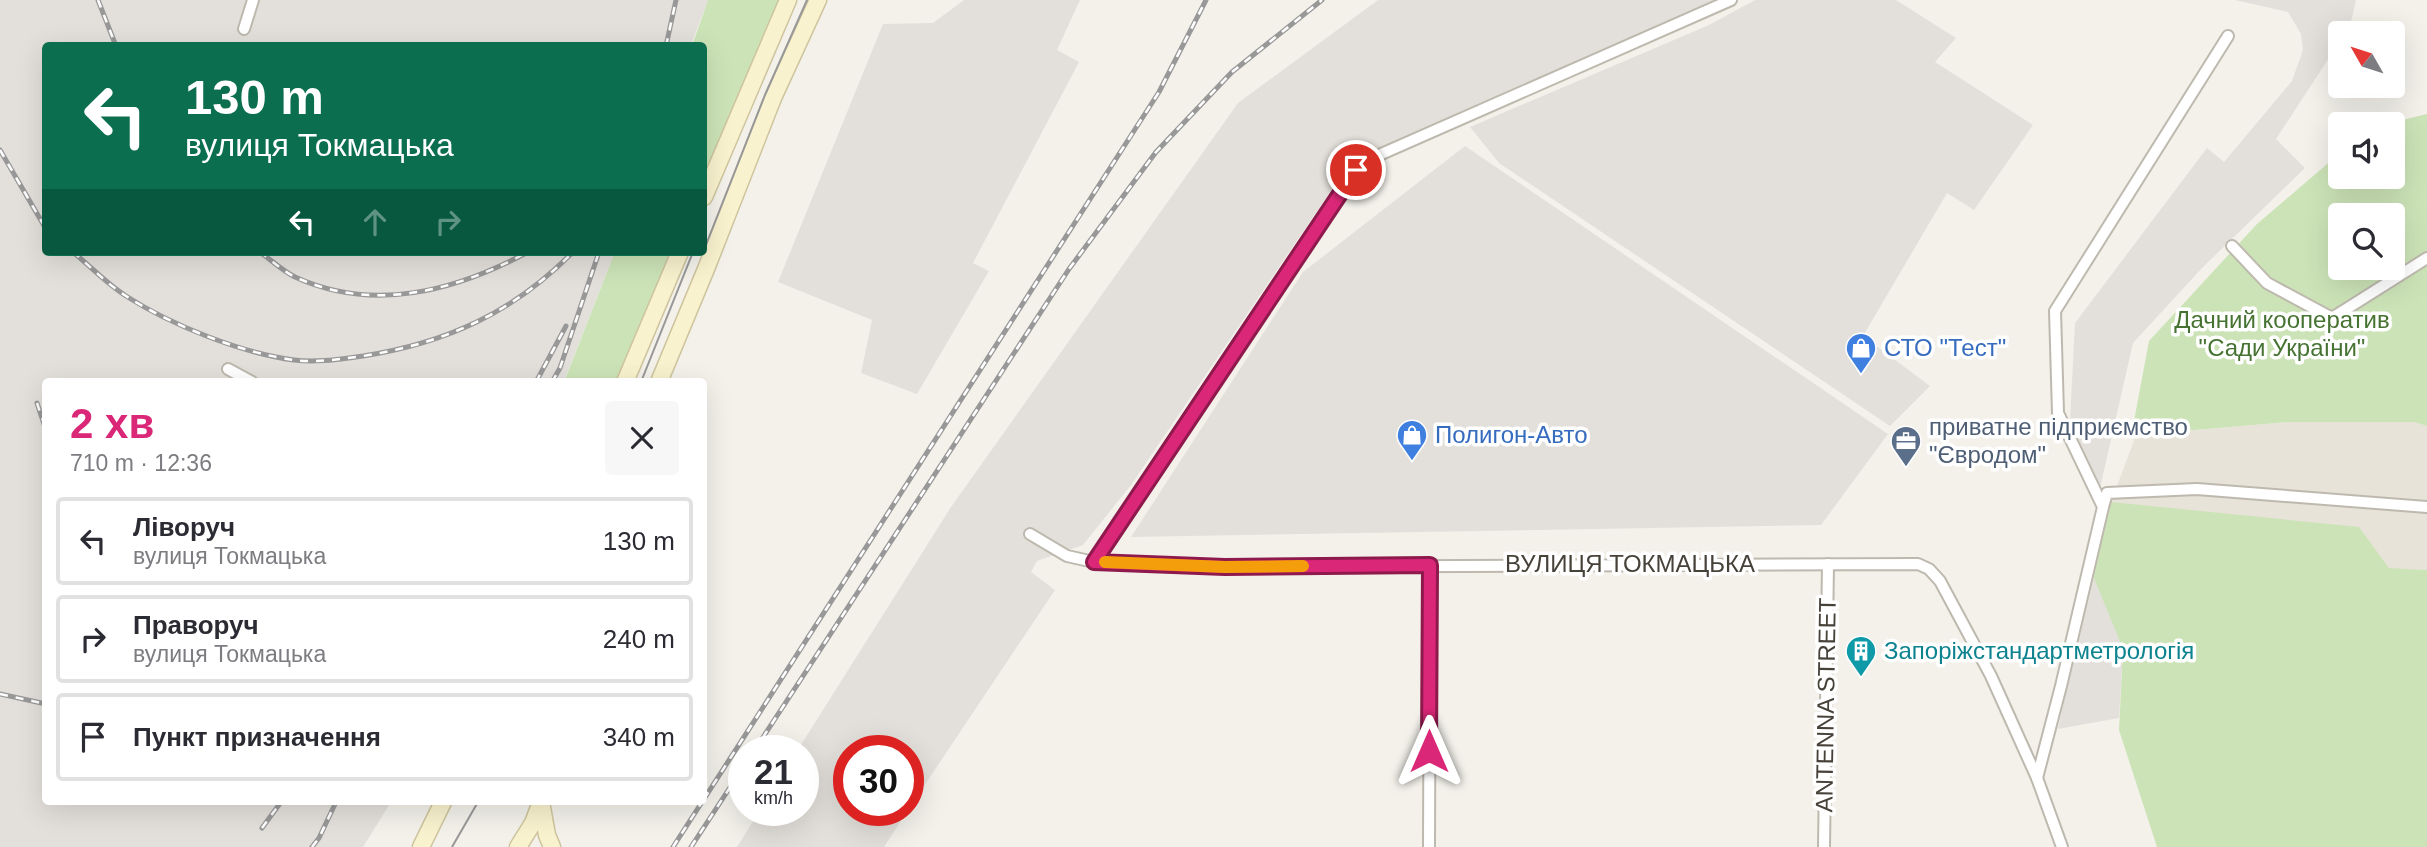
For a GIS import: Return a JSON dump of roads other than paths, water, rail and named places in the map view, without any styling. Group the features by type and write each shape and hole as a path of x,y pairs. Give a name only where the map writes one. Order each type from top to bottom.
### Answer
{"main road":[{"path":"707,190 788,0"},
{"path":"661,378 773,98 818,0"},
{"path":"627,378 678,256"},
{"path":"421,847 441,805"},
{"path":"518,847 533,823 540,805"},
{"path":"542,805 552,847"},
{"path":"428,830 433,847"}],"street":[{"path":"244,29 253,0"},
{"path":"1094,562 1356,170 1370,159 1731,0"},
{"path":"2103,507 2058,413 2055,311 2228,36"},
{"path":"2232,246 2267,284 2332,318 2427,258"},
{"path":"228,369 245,378"},
{"path":"2062,847 2036,778 2107,493 2197,489 2427,507"},
{"name":"ВУЛИЦЯ ТОКМАЦЬКА","path":"1030,534 1067,556 1094,562 1225,567 1919,564 1929,569 1940,581 1991,676 2036,778"},
{"name":"ANTENNA STREET","path":"1824,847 1828,564"},
{"path":"1429,847 1430,565"}],"tram line":[{"path":"707,242 765,95 807,0"},
{"path":"643,378 691,256"},
{"path":"452,847 476,805"}],"railway":[{"path":"98,0 114,42"},
{"path":"667,42 676,0"},
{"path":"707,794 1159,92 1206,0"},
{"path":"764,735 1069,269 1156,152 1232,72 1322,0"},
{"path":"0,150 42,222"},
{"path":"78,256 126,296 185,327 252,351 311,361 393,350 422,343 477,322 527,292 569,256"},
{"path":"265,256 291,275 325,288 354,294 384,295 443,287 520,256"},
{"path":"554,378 598,256"},
{"path":"538,378 566,326"},
{"path":"37,403 42,418"},
{"path":"0,694 42,703"},
{"path":"691,847 728,790"},
{"path":"262,828 279,805"},
{"path":"312,847 335,805"},
{"path":"673,847 700,805"}],"place":[{"name":"СТО \"Тест\"","path":"1861,375"},
{"name":"Полигон-Авто","path":"1412,462"},
{"name":"приватне підприємство \"Євродом\"","path":"1906,468"},
{"name":"Запоріжстандартметрологія","path":"1861,678"}],"park label":[{"name":"Дачний кооператив \"Сади України\"","path":"2282,334"}]}
